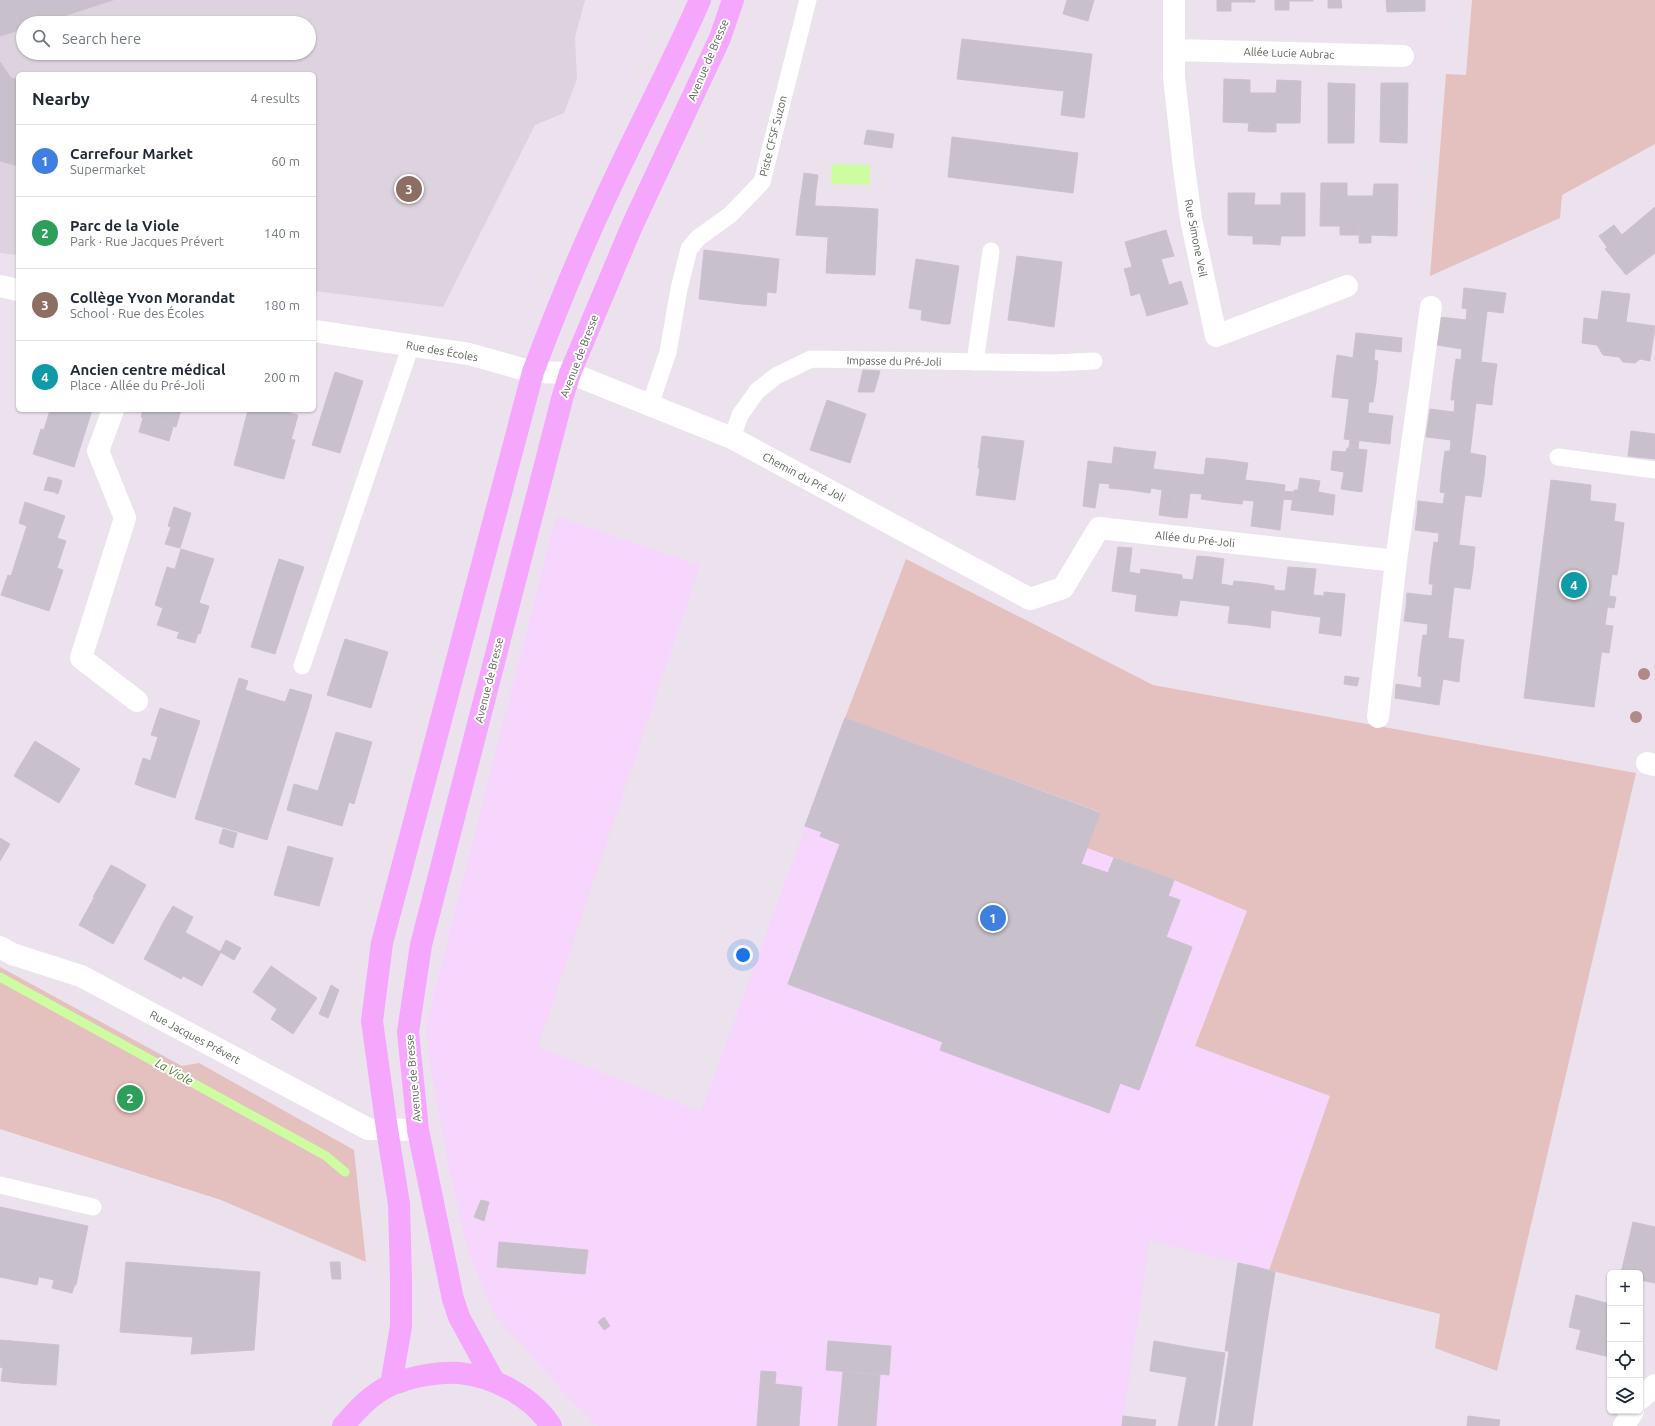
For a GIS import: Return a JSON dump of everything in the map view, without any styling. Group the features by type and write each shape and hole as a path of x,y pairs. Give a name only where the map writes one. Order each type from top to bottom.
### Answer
{"main road":[{"path":"391,1385 401,1326 401,1279 399,1204 372,1021 382,943 534,372 555,312 612,184 677,52 700,0"},
{"name":"Avenue de Bresse","path":"494,1381 459,1317 453,1299 418,1130 408,1032 421,944 570,373 632,226 720,38 733,0"},
{"path":"342,1426 362,1404 391,1385 424,1374 459,1373 494,1381 522,1396 546,1418 551,1426"}],"street":[{"name":"Rue Simone Veil","path":"1174,0 1174,77 1184,168 1191,219 1216,336 1347,286"},
{"name":"Allée Lucie Aubrac","path":"1174,50 1403,56"},
{"path":"0,286 16,290"},
{"path":"1378,717 1396,562 1431,307"},
{"name":"Rue des Écoles","path":"316,332 469,354 534,372 570,373"},
{"name":"Chemin du Pré Joli","path":"570,373 732,438 1030,599"},
{"path":"112,412 98,451 125,518 81,658 137,701"},
{"name":"Allée du Pré-Joli","path":"1030,599 1063,588 1099,528 1396,562"},
{"name":"Rue Jacques Prévert","path":"0,947 12,954 81,976 368,1129 418,1130"},
{"path":"1643,1396 1655,1385"},
{"path":"1624,1426 1631,1414"}],"lane":[{"name":"Piste CFSF Suzon","path":"650,405 668,352 679,289 689,249 698,238 730,215 762,182 808,0"},
{"path":"975,362 991,251"},
{"path":"302,666 411,345"},
{"name":"Impasse du Pré-Joli","path":"732,438 740,415 758,391 776,376 811,359 1054,363 1094,362"},
{"path":"1558,457 1655,470"},
{"path":"0,1185 93,1207"}],"shaded area":[{"path":"0,0 585,0 575,37 577,79 564,113 535,125 443,307 316,291 316,72 16,72 16,255 0,253"},
{"path":"1472,0 1655,0 1655,144 1562,195 1560,218 1430,276 1446,74 1466,75"},
{"path":"832,164 870,165 870,185 831,184"},
{"path":"556,516 700,566 538,1047 701,1112 845,718 1100,813 1087,848 1174,880 1247,911 1195,1046 1330,1095 1269,1270 1150,1241 1122,1426 598,1426 569,1398 493,1313 469,1254 449,1170 428,1052 426,1024"},
{"path":"906,559 1153,685 1636,773 1497,1371 1435,1348 1440,1314 1269,1270 1330,1096 1195,1046 1247,911 1174,880 1087,848 1100,812 845,718"},
{"path":"0,967 182,1066 199,1063 354,1150 366,1262 221,1200 0,1129"}],"building":[{"path":"0,0 57,0 21,16 16,16 16,18 0,25"},
{"path":"57,0 113,0 64,16 21,16"},
{"path":"1067,0 1094,0 1088,21 1063,14"},
{"path":"1217,0 1255,0 1255,2 1231,2 1231,11 1217,11"},
{"path":"1275,0 1313,1 1289,1 1289,10 1275,10"},
{"path":"1328,0 1341,0 1342,8 1328,8"},
{"path":"1386,0 1425,0 1425,11 1387,12"},
{"path":"16,18 16,31 0,36 0,25"},
{"path":"962,39 1092,54 1084,118 1061,115 1064,91 957,79"},
{"path":"0,62 11,78 16,79 16,165 0,161"},
{"path":"1224,79 1250,80 1250,93 1263,93 1262,132 1248,131 1249,123 1223,122"},
{"path":"1277,80 1301,81 1300,123 1276,123 1276,132 1262,132 1263,93 1276,93"},
{"path":"1328,83 1355,84 1354,143 1328,143"},
{"path":"1381,83 1408,83 1407,143 1380,142"},
{"path":"867,130 894,134 892,148 864,144"},
{"path":"952,137 1078,153 1073,193 948,177"},
{"path":"804,173 818,175 816,190 802,188"},
{"path":"1321,183 1347,183 1347,196 1360,196 1359,235 1340,235 1340,226 1320,226"},
{"path":"1374,184 1398,184 1397,236 1371,235 1371,243 1359,243 1360,196 1373,196"},
{"path":"802,188 816,190 815,202 800,200"},
{"path":"1228,193 1255,193 1254,205 1268,205 1266,244 1253,244 1253,236 1228,235"},
{"path":"1281,193 1305,193 1305,236 1281,236 1280,245 1266,244 1268,205 1281,205"},
{"path":"800,200 815,202 815,206 843,207 842,238 796,235"},
{"path":"843,207 878,209 875,275 826,273 828,238 842,238"},
{"path":"1655,207 1655,253 1626,275 1605,249"},
{"path":"1614,225 1622,235 1607,247 1599,236"},
{"path":"1166,230 1174,256 1161,259 1165,272 1128,282 1124,269 1132,267 1125,242"},
{"path":"704,250 779,259 776,293 744,289 742,304 699,299"},
{"path":"1017,256 1062,262 1054,327 1017,321 1019,306 1010,305"},
{"path":"916,259 959,266 952,311 946,310 944,324 921,320 922,310 909,308"},
{"path":"1165,272 1169,285 1181,281 1188,304 1147,316 1140,293 1131,296 1128,282"},
{"path":"1464,288 1506,293 1503,313 1487,311 1484,337 1439,331 1440,317 1466,320 1467,309 1462,308"},
{"path":"744,289 767,292 766,306 742,304"},
{"path":"1602,291 1630,294 1628,308 1600,305"},
{"path":"1010,305 1019,306 1017,321 1008,320"},
{"path":"1600,305 1628,308 1626,322 1655,326 1650,361 1640,359 1635,363 1623,362 1619,357 1603,355 1597,345 1582,343 1584,318 1598,320"},
{"path":"946,310 952,311 950,324 944,324"},
{"path":"1439,331 1484,337 1481,362 1497,364 1494,385 1453,380 1456,359 1461,360 1462,349 1437,345"},
{"path":"1356,333 1402,338 1401,352 1375,349 1374,360 1378,361 1376,382 1334,377 1337,355 1353,358"},
{"path":"863,370 880,371 874,392 858,392"},
{"path":"335,372 363,381 340,453 312,445"},
{"path":"1334,377 1376,382 1373,402 1369,402 1368,413 1393,416 1391,430 1346,425 1349,399 1332,397"},
{"path":"1453,380 1494,385 1492,405 1476,403 1473,428 1428,423 1430,409 1454,412 1455,400 1451,400"},
{"path":"827,400 866,414 850,463 810,450"},
{"path":"49,412 91,412 74,467 33,454 41,429 44,430"},
{"path":"142,412 180,412 176,427 141,417"},
{"path":"247,412 286,412 298,415 291,440 286,438 275,477 234,465"},
{"path":"143,418 173,427 169,441 139,432"},
{"path":"1428,423 1473,428 1470,453 1486,456 1484,477 1442,472 1445,451 1450,451 1451,440 1426,437"},
{"path":"1346,425 1391,430 1390,444 1344,439"},
{"path":"1631,431 1655,434 1655,459 1628,456"},
{"path":"982,436 1024,441 1015,500 976,495 980,468 978,468"},
{"path":"286,438 295,440 284,479 275,477"},
{"path":"1350,439 1359,440 1358,449 1349,448"},
{"path":"1114,447 1135,450 1130,490 1109,488 1110,484 1099,483 1095,508 1083,506 1088,461 1112,464"},
{"path":"1347,448 1367,450 1362,492 1341,489 1344,472 1331,470 1333,451 1346,452"},
{"path":"1135,450 1156,452 1153,469 1179,472 1173,517 1159,515 1162,490 1151,488 1150,493 1130,490"},
{"path":"1206,458 1227,460 1222,502 1201,499 1202,494 1190,493 1187,518 1173,517 1179,472 1204,475"},
{"path":"1227,460 1248,463 1245,480 1271,483 1266,528 1251,526 1254,501 1243,500 1242,504 1222,502"},
{"path":"1442,472 1484,477 1481,497 1465,495 1462,520 1417,515 1418,501 1443,504 1445,493 1440,492"},
{"path":"48,477 58,479 54,492 44,490"},
{"path":"1300,478 1320,481 1318,492 1335,495 1333,515 1291,510 1294,490 1298,490"},
{"path":"58,479 62,481 58,494 54,492"},
{"path":"1551,480 1591,485 1590,501 1616,504 1614,521 1624,523 1619,563 1610,562 1608,574 1612,574 1603,639 1599,638 1597,648 1602,649 1594,707 1524,698"},
{"path":"1271,483 1285,485 1280,530 1266,528"},
{"path":"1284,491 1293,492 1293,500 1283,499"},
{"path":"25,502 65,516 57,538 66,541 57,568 54,567 51,576 60,579 49,611 10,598 16,578 11,576 27,526 19,523"},
{"path":"174,507 191,513 185,532 168,526"},
{"path":"1417,515 1462,520 1459,545 1475,547 1473,568 1431,564 1434,542 1438,543 1439,533 1415,530"},
{"path":"171,527 185,532 180,548 165,544"},
{"path":"1118,547 1132,548 1129,572 1140,574 1141,569 1162,572 1157,614 1135,611 1137,595 1112,591"},
{"path":"181,549 214,559 207,579 175,569"},
{"path":"1197,556 1210,557 1205,603 1180,600 1177,616 1157,614 1162,572 1182,575 1182,579 1193,580"},
{"path":"1210,557 1224,559 1221,584 1233,586 1234,581 1254,583 1249,625 1228,623 1230,606 1205,603"},
{"path":"279,559 304,567 298,584 273,577"},
{"path":"1610,562 1619,563 1617,575 1608,574"},
{"path":"1431,564 1473,568 1470,589 1454,587 1451,612 1406,607 1407,593 1432,596 1433,584 1429,584"},
{"path":"54,567 63,570 60,579 51,576"},
{"path":"167,567 207,579 199,603 209,606 200,634 181,628 179,632 157,625 163,608 155,605"},
{"path":"1288,567 1302,568 1297,614 1271,610 1270,628 1249,625 1254,583 1274,586 1274,590 1285,591"},
{"path":"1302,568 1316,569 1313,595 1324,596 1324,592 1345,594 1341,636 1319,633 1321,617 1297,614"},
{"path":"8,575 16,578 10,598 1,595"},
{"path":"273,577 298,584 275,654 251,647"},
{"path":"1609,596 1616,597 1614,608 1608,607"},
{"path":"1406,607 1451,612 1448,638 1464,640 1461,661 1420,656 1423,635 1427,635 1428,624 1404,621"},
{"path":"1605,625 1613,626 1609,653 1602,652 1602,649 1597,648 1599,638 1603,639"},
{"path":"181,628 198,633 195,643 177,638"},
{"path":"345,639 388,652 371,708 327,695"},
{"path":"1420,656 1461,661 1459,682 1443,679 1439,705 1395,698 1396,684 1421,688 1422,677 1418,676"},
{"path":"1345,676 1359,678 1357,686 1344,684"},
{"path":"239,678 248,681 245,690 308,709 267,840 195,819"},
{"path":"290,689 312,695 308,709 285,703"},
{"path":"160,708 200,721 175,798 142,787 158,737 151,735"},
{"path":"845,718 1100,813 1081,864 1108,873 1114,858 1174,880 1168,896 1180,900 1166,937 1192,947 1139,1090 1120,1083 1112,1104 1096,1098 1093,1106 940,1050 943,1042 788,984 863,783 826,769"},
{"path":"845,718 1100,813 1081,864 1108,873 1114,858 1174,880 1168,896 1180,900 1166,937 1192,947 1139,1090 1120,1083 1109,1113 940,1050 943,1042 788,984 840,844 820,836 822,832 805,826"},
{"path":"336,732 372,742 354,804 349,802 342,826 287,810 294,784 318,791"},
{"path":"35,741 80,769 59,803 32,787 36,780 18,769"},
{"path":"143,758 151,761 142,787 135,784"},
{"path":"18,769 36,780 32,787 14,776"},
{"path":"826,769 863,783 840,844 820,836 822,832 805,826"},
{"path":"223,829 237,833 233,848 219,843"},
{"path":"0,838 10,844 0,861"},
{"path":"288,846 328,857 324,872 329,873 319,906 274,895"},
{"path":"328,857 333,858 329,873 324,872"},
{"path":"111,865 119,869 105,894 108,895 103,903 93,897"},
{"path":"119,869 146,885 113,944 79,925 94,898 103,903 108,895 105,894"},
{"path":"173,906 193,917 185,933 164,921"},
{"path":"164,921 221,952 202,986 183,976 181,979 161,968 166,959 149,950"},
{"path":"226,940 241,948 234,960 220,952"},
{"path":"149,950 166,959 161,968 144,959"},
{"path":"271,966 317,998 293,1034 271,1019 277,1009 253,992"},
{"path":"331,985 339,990 328,1018 319,1014"},
{"path":"1096,1098 1112,1104 1109,1113 1093,1106"},
{"path":"481,1200 489,1202 484,1221 474,1217"},
{"path":"0,1207 88,1226 84,1245 55,1238 58,1227 43,1224 41,1236 0,1227"},
{"path":"1633,1222 1655,1227 1655,1283 1643,1281 1643,1270 1622,1270"},
{"path":"43,1224 58,1227 55,1238 84,1245 76,1285 0,1268 0,1227 41,1236"},
{"path":"499,1242 588,1250 585,1274 497,1267"},
{"path":"126,1262 260,1272 254,1350 191,1354 193,1337 120,1332"},
{"path":"330,1262 340,1262 341,1279 332,1279"},
{"path":"1238,1263 1257,1267 1248,1325 1266,1328 1252,1426 1218,1426 1229,1351 1225,1351"},
{"path":"1257,1267 1275,1272 1266,1328 1248,1325"},
{"path":"0,1268 39,1276 37,1285 0,1277"},
{"path":"54,1280 75,1284 72,1293 52,1288"},
{"path":"1576,1295 1607,1303 1607,1356 1576,1349 1581,1330 1569,1327"},
{"path":"604,1317 610,1326 604,1330 598,1322"},
{"path":"0,1340 59,1345 56,1385 36,1384 37,1365 21,1363 19,1383 1,1381 3,1368 0,1367"},
{"path":"828,1341 891,1346 889,1375 826,1370"},
{"path":"1154,1341 1192,1348 1187,1377 1150,1371"},
{"path":"1192,1348 1225,1353 1214,1426 1178,1426"},
{"path":"21,1363 37,1365 36,1384 19,1383"},
{"path":"761,1371 776,1372 775,1384 802,1387 799,1426 757,1426"},
{"path":"843,1372 880,1375 876,1426 838,1426"},
{"path":"1123,1416 1156,1420 1155,1426 1122,1426"},
{"path":"1468,1416 1500,1420 1499,1426 1467,1426"}],"waterway":[{"name":"La Viole","path":"0,977 326,1156 345,1172"}],"place":[{"name":"Collège Yvon Morandat","path":"409,189"},
{"name":"Ancien centre médical","path":"1574,585"},
{"name":"Carrefour Market","path":"993,918"},
{"name":"Parc de la Viole","path":"130,1098"}]}
